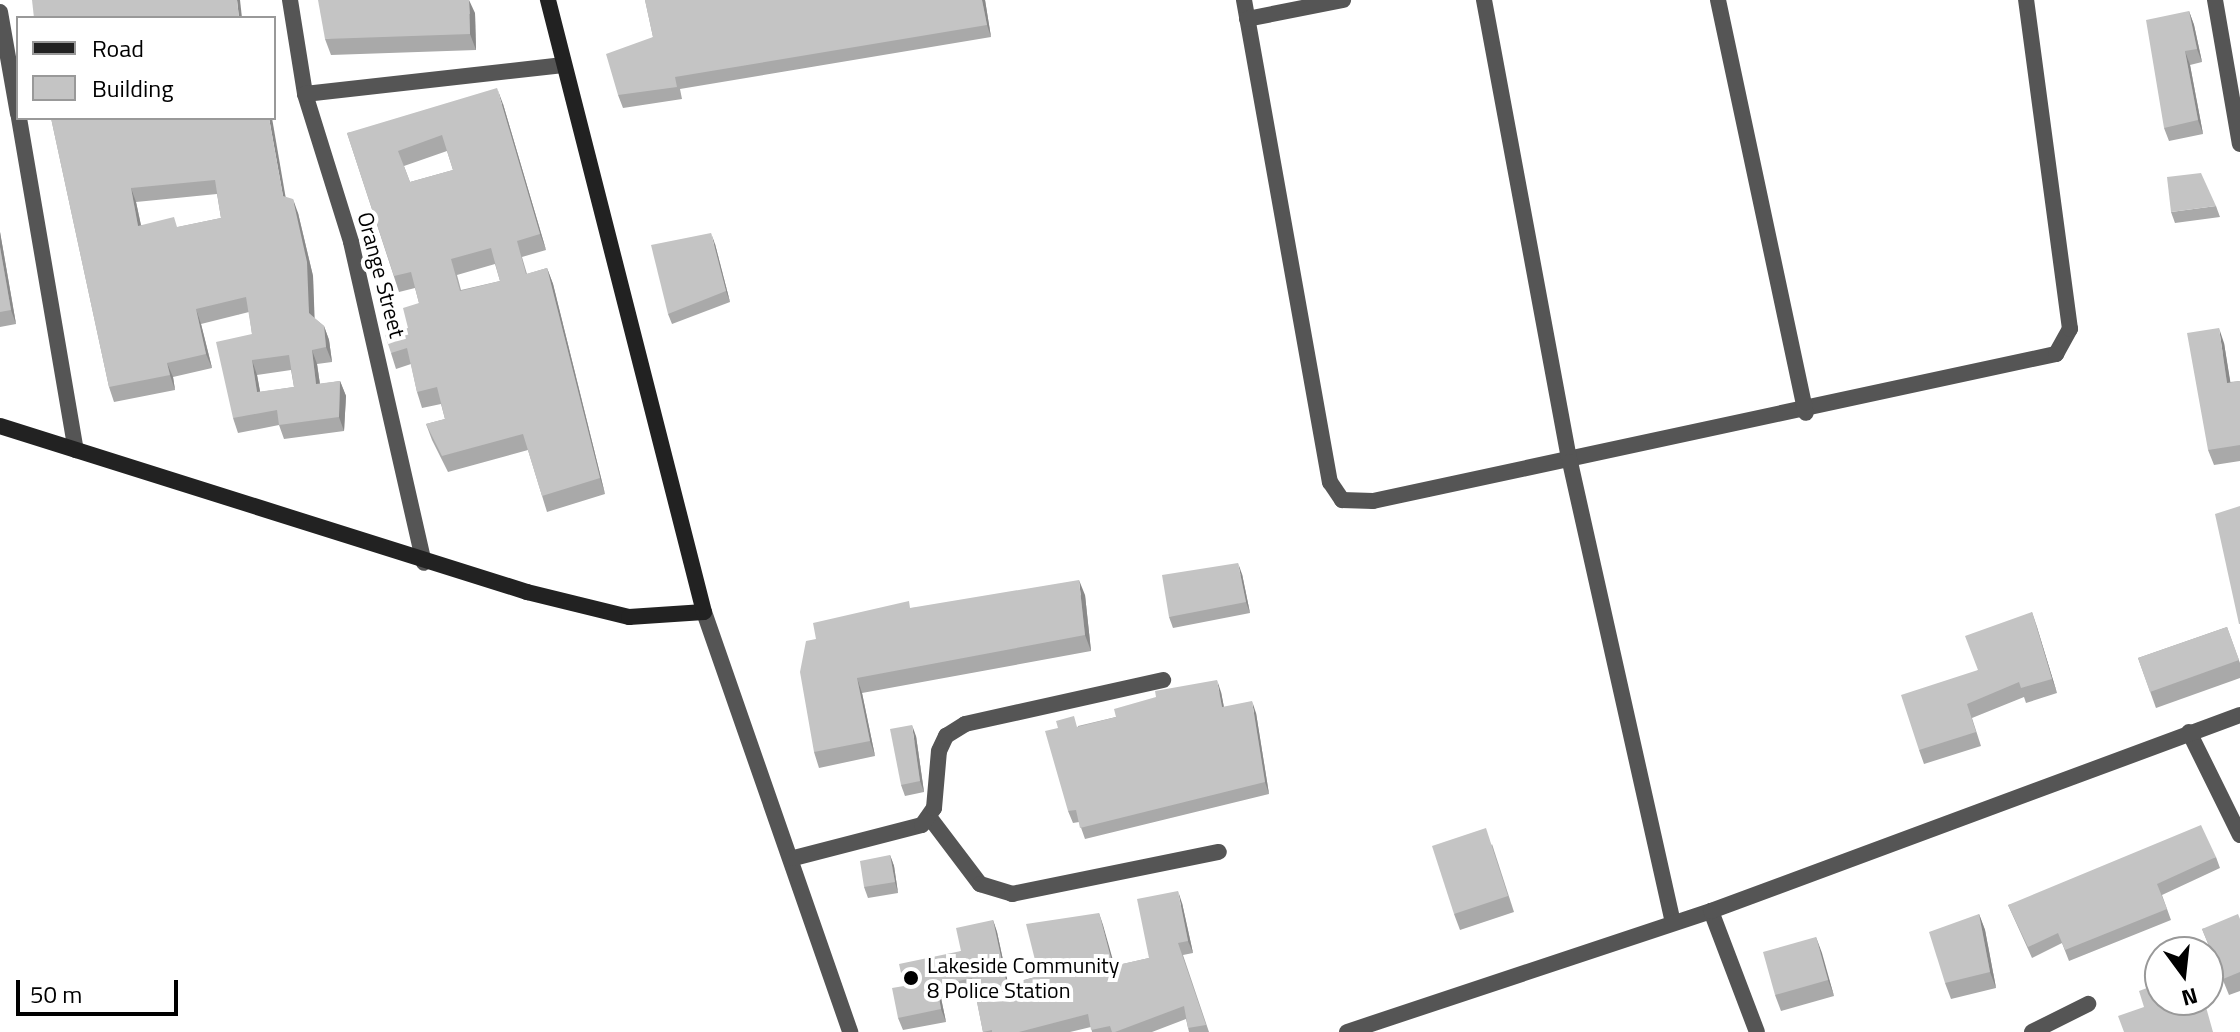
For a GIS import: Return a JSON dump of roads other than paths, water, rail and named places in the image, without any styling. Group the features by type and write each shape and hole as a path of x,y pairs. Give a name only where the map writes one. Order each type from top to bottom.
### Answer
{"street":[{"name":"Orange Street","path":"290,0 305,94 351,242 424,563"},
{"path":"548,0 704,612 794,858 850,1032"},
{"path":"1244,0 1330,482 1342,500 1373,501 1806,413 2040,361 2066,343 2070,329 2026,0"},
{"path":"1247,19 1343,0"},
{"path":"1484,0 1570,462 1672,920"},
{"path":"1718,0 1806,413"},
{"path":"2215,0 2240,144"},
{"path":"0,13 16,105"},
{"path":"305,94 563,65"},
{"path":"19,120 76,450"},
{"path":"0,426 424,563 629,617 704,612"},
{"path":"1163,680 953,730 939,751 930,818 980,884 1012,894 1219,852"},
{"path":"1347,1032 1672,920 1711,911 2240,715"},
{"path":"2189,732 2240,835"},
{"path":"794,858 930,818"},
{"path":"1711,911 1757,1032"},
{"path":"2032,1032 2088,1004"}],"place":[{"name":"Lakeside Community 8 Police Station","path":"911,978"}]}
